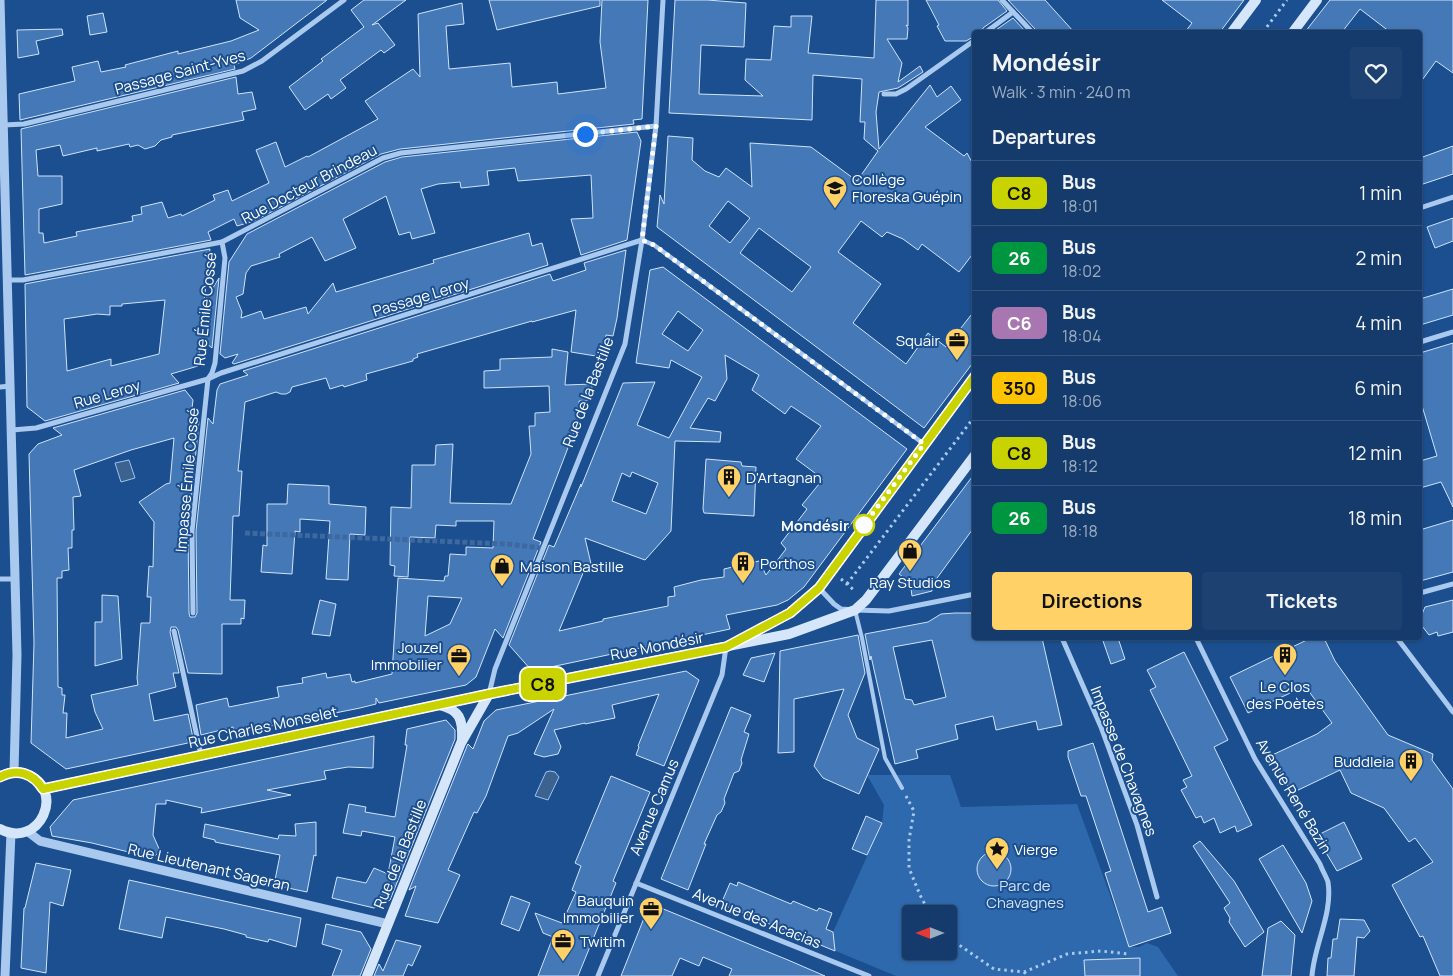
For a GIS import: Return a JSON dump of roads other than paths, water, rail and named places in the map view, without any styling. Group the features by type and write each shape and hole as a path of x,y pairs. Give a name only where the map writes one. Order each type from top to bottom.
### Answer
{"main road":[{"path":"1234,30 1256,0"},
{"path":"1294,30 1317,0"},
{"path":"726,647 790,613 819,588 972,380"},
{"path":"855,610 866,600 972,459"},
{"name":"Rue Mondésir","path":"489,694 789,634 855,610"},
{"name":"Rue Charles Monselet","path":"43,789 489,694"},
{"name":"Rue de la Bastille","path":"367,976 461,743 489,694"},
{"name":"Rue de la Bastille","path":"439,705 455,711 460,717 461,743"},
{"path":"0,777 14,772 24,773 33,777 43,789 46,800 44,814 36,826 26,831 11,833 0,828"}],"street":[{"path":"0,0 17,655 14,772"},
{"name":"Passage Saint-Yves","path":"4,126 24,124 243,71 262,61 344,0"},
{"name":"Rue de la Bastille","path":"489,694 495,669 625,344 642,240 656,126 663,0"},
{"path":"1002,0 1030,30"},
{"path":"989,30 1013,12"},
{"path":"884,94 896,94 906,89 972,42"},
{"name":"Rue Docteur Brindeau","path":"8,280 33,278 222,242 231,239 383,158 401,153 656,126"},
{"path":"1422,207 1453,197"},
{"path":"642,240 654,245 924,444"},
{"name":"Passage Leroy","path":"208,379 221,373 642,240"},
{"name":"Rue Émile Cossé","path":"208,379 212,372 216,353 225,258 222,242"},
{"path":"1422,341 1453,332"},
{"name":"Rue Leroy","path":"12,430 36,428 208,379"},
{"name":"Impasse Émile Cossé","path":"193,613 192,530 208,379"},
{"path":"0,387 11,386"},
{"path":"0,579 15,579"},
{"path":"1422,592 1453,584"},
{"path":"819,588 841,609 855,610"},
{"name":"Rue Mondésir","path":"855,610 889,611 972,595"},
{"path":"174,631 201,755"},
{"name":"Impasse de Chavagnes","path":"1063,640 1100,727 1137,825 1157,896"},
{"name":"Avenue René Bazin","path":"1197,640 1255,759 1320,864 1328,881 1328,900 1313,960 1312,976"},
{"path":"1399,640 1453,712"},
{"name":"Avenue Camus","path":"598,976 722,674 726,647"},
{"name":"Rue Lieutenant Sageran","path":"26,831 40,841 388,924"},
{"path":"2,976 11,833"},
{"name":"Avenue des Acacias","path":"636,883 869,976"}],"lane":[{"path":"855,610 885,758 902,788"}],"tunnel":[{"path":"245,533 507,544 542,548"}],"place":[{"name":"Collège Floreska Guépin","path":"835,209"},
{"name":"Squair","path":"957,361"},
{"name":"D'Artagnan","path":"729,498"},
{"name":"Mondésir","path":"864,525"},
{"name":"Ray Studios","path":"910,572"},
{"name":"Porthos","path":"743,584"},
{"name":"Maison Bastille","path":"502,587"},
{"name":"Le Clos des Poètes","path":"1285,676"},
{"name":"Jouzel Immobilier","path":"459,677"},
{"name":"Buddleia","path":"1411,782"},
{"name":"Vierge","path":"997,870"},
{"name":"Bauquin Immobilier","path":"651,930"},
{"name":"Twitim","path":"563,962"}],"park label":[{"name":"Parc de Chavagnes","path":"1025,894"}]}
